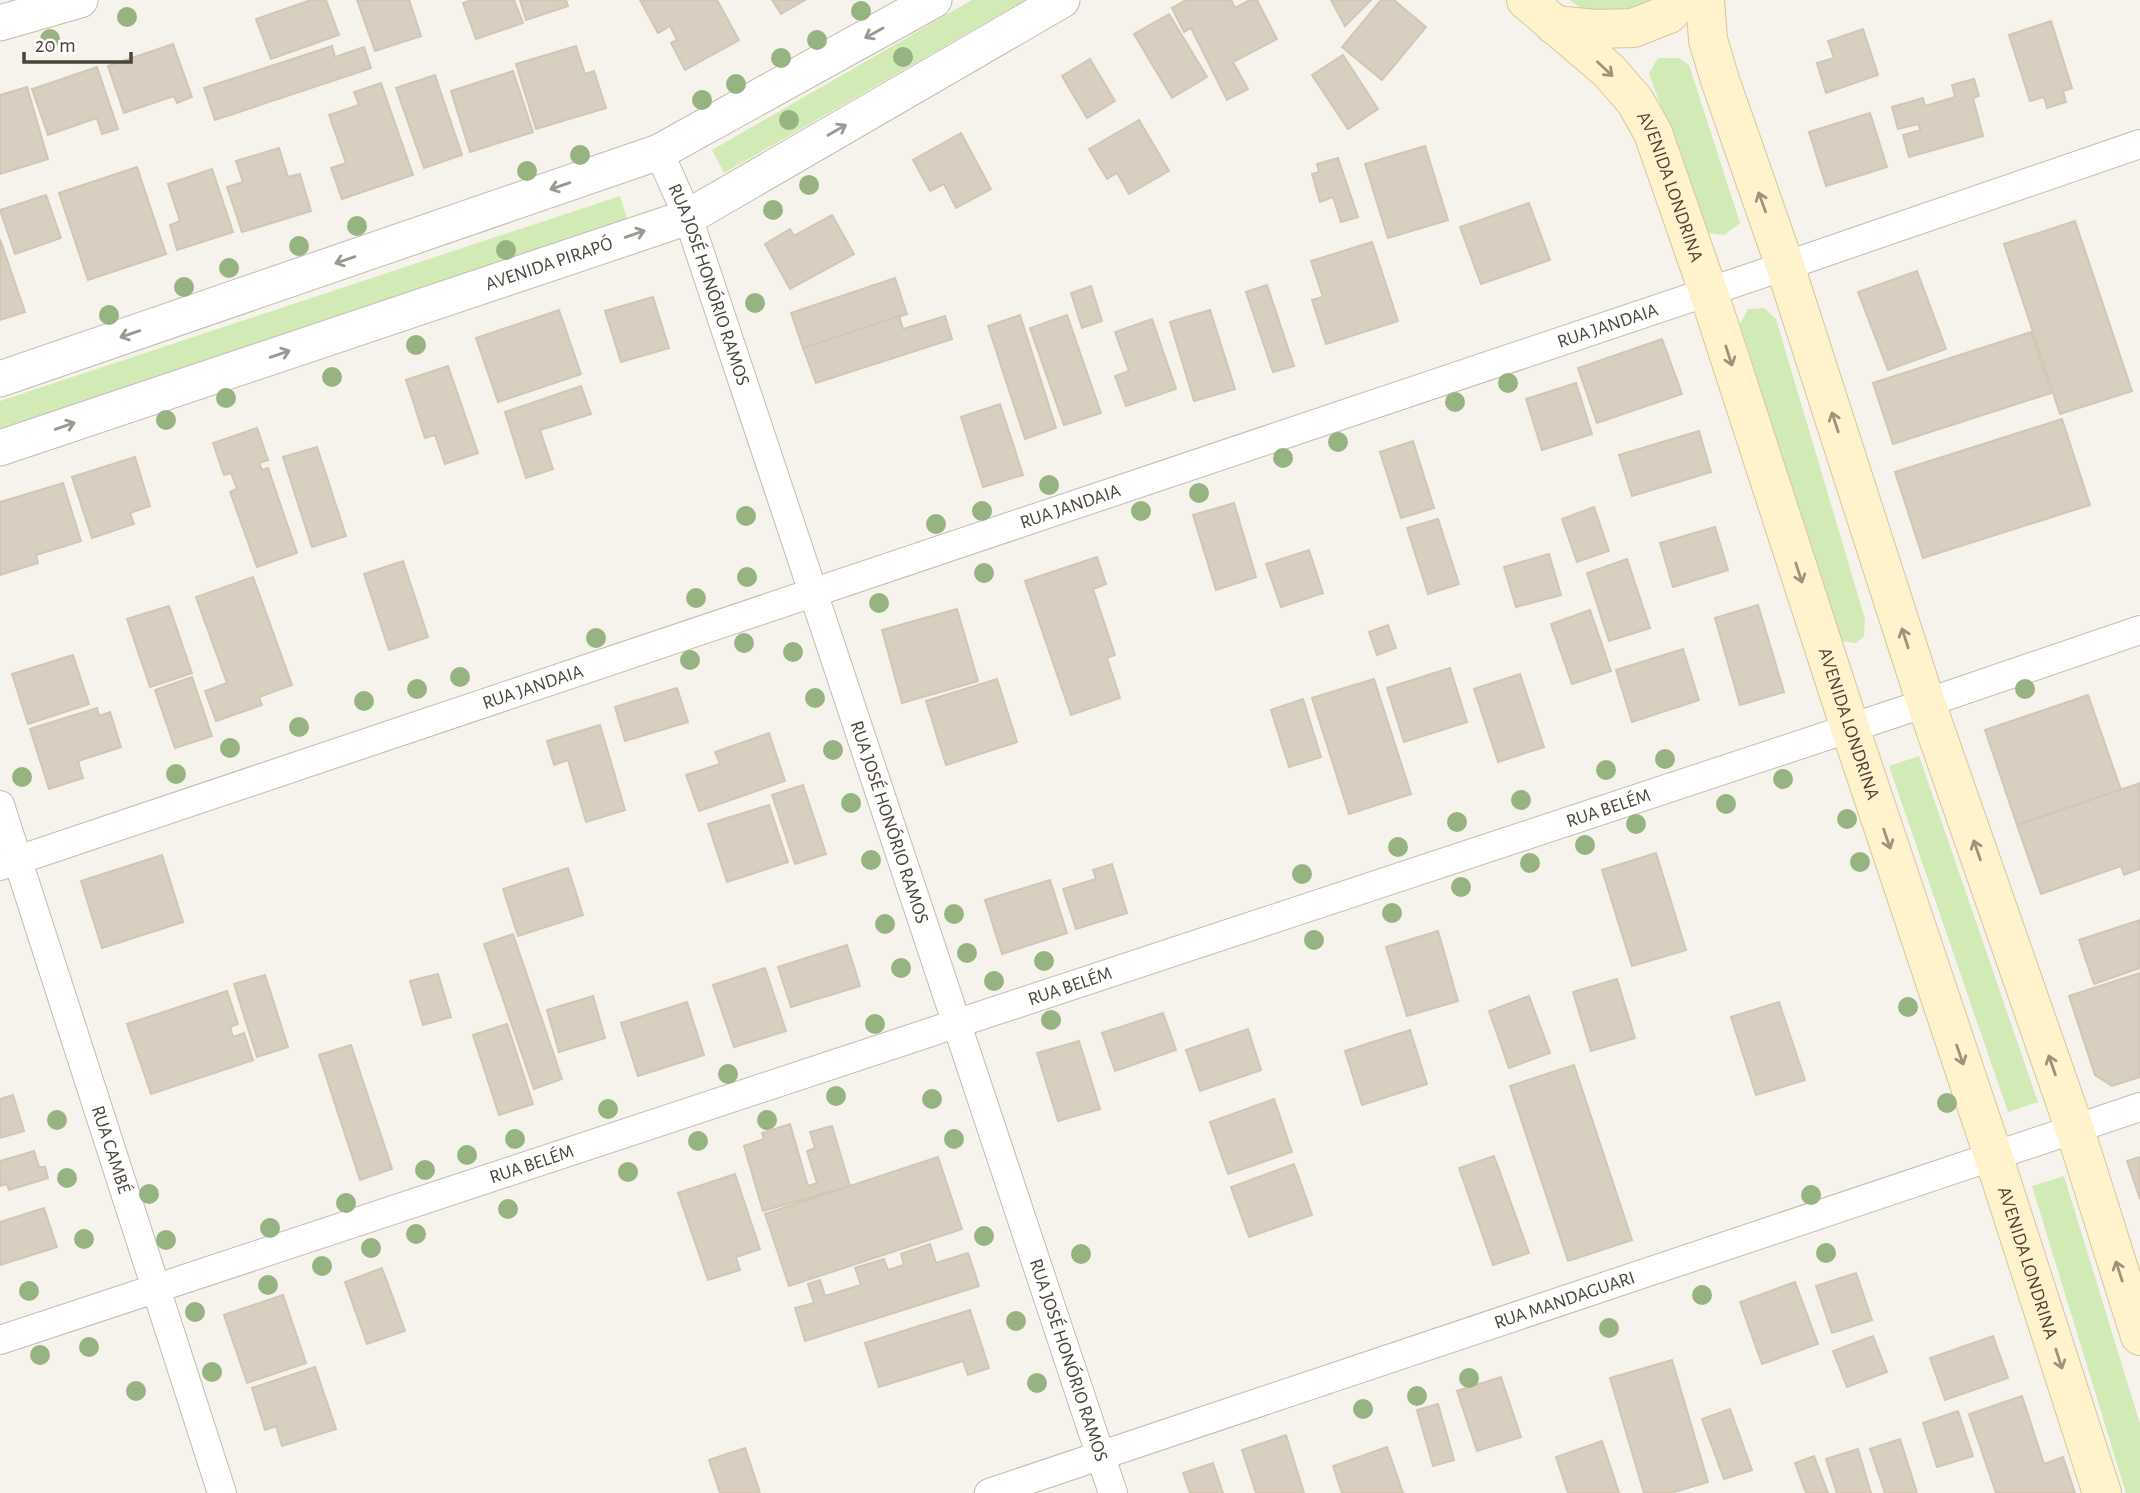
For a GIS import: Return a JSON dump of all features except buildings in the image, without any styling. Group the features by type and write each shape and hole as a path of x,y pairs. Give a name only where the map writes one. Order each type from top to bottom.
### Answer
{"main road":[{"path":"1540,12 1596,29 1633,28 1669,14 1680,0"},
{"path":"1705,0 1708,40 1720,80 1785,266 1926,703 2075,1130 2140,1336"},
{"name":"AVENIDA LONDRINA","path":"1540,12 1609,71 1635,101 1653,133 1708,291 1850,728 1993,1154 2102,1493"}],"street":[{"path":"0,23 80,0"},
{"path":"0,379 659,152 934,0"},
{"name":"AVENIDA PIRAPÓ","path":"0,448 688,216 1062,0"},
{"name":"RUA JANDAIA","path":"9,863 1785,266 2140,144"},
{"name":"RUA JOSÉ HONÓRIO RAMOS","path":"659,152 688,216 1113,1493"},
{"name":"RUA BELÉM","path":"0,1340 2140,630"},
{"name":"RUA CAMBÉ","path":"0,805 9,863 156,1289 222,1493"},
{"name":"RUA MANDAGUARI","path":"989,1493 1993,1154 2075,1130 2140,1107"}],"green space":[{"path":"972,0 1025,0 724,173 712,150"},
{"path":"1570,0 1655,0 1622,11 1601,13 1590,12"},
{"path":"1658,58 1679,58 1689,65 1740,223 1724,235 1708,233 1649,74"},
{"path":"620,196 628,222 0,430 0,401"},
{"path":"1764,308 1776,319 1865,619 1864,636 1856,643 1841,641 1837,632 1740,324 1748,309"},
{"path":"1919,756 2038,1102 2008,1112 1889,766"},
{"path":"2064,1176 2140,1424 2140,1493 2126,1493 2032,1186"}]}
